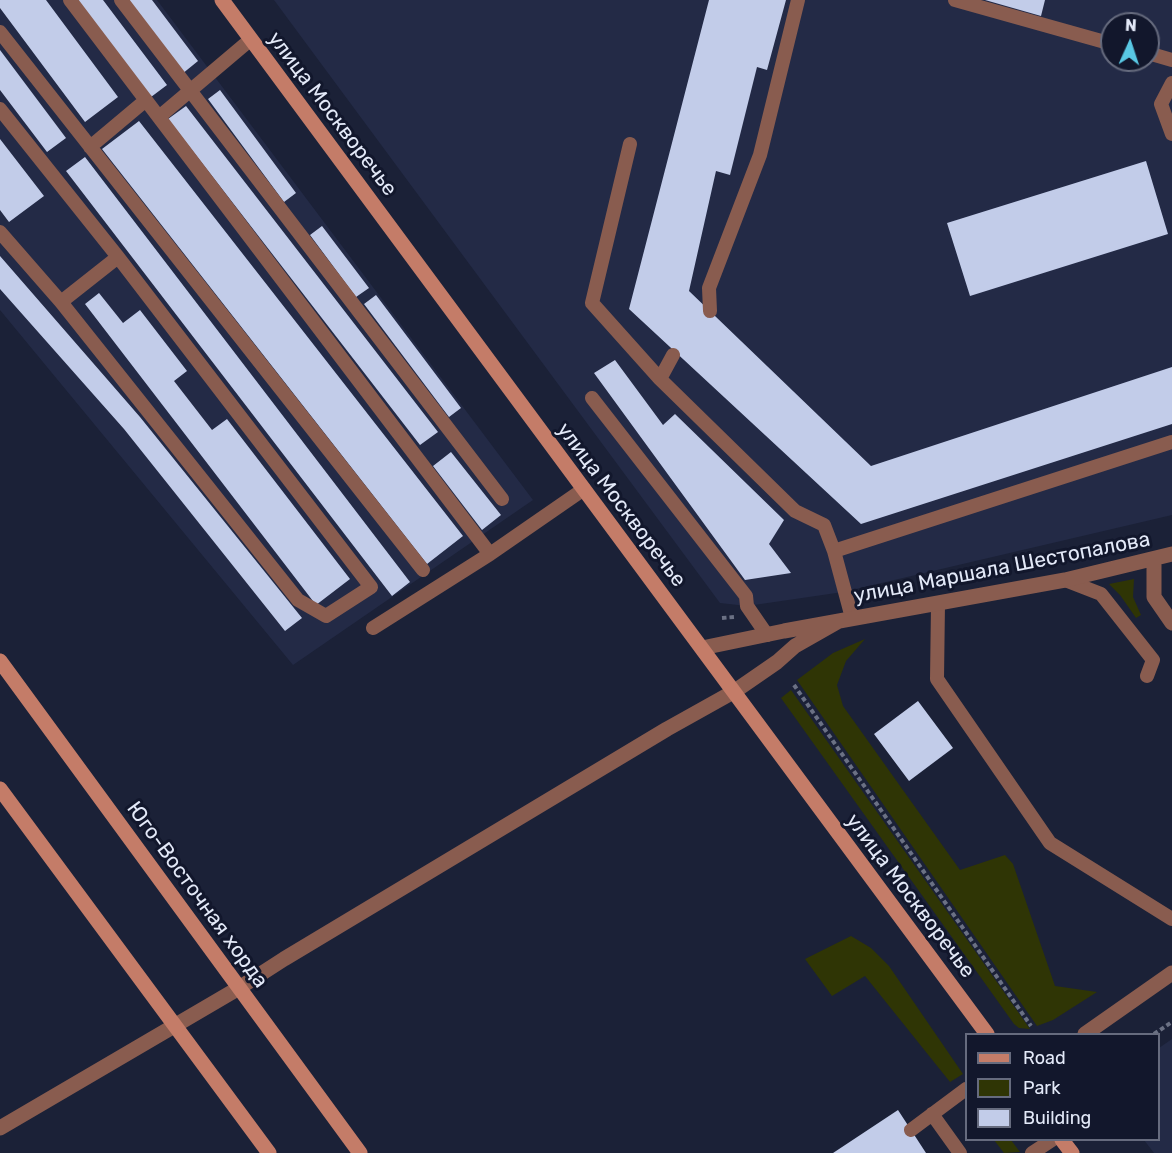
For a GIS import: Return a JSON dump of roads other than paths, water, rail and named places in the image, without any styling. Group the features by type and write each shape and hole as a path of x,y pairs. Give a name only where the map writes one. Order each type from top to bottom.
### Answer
{"main road":[{"name":"улица Москворечье","path":"222,0 986,1033"},
{"name":"Юго-Восточная хорда","path":"0,661 360,1153"},
{"path":"0,789 269,1153"},
{"path":"1063,1141 1072,1153"}],"street":[{"name":"улица Маршала Шестопалова","path":"702,648 1065,580 1172,554"},
{"path":"1154,560 1154,597 1172,623"},
{"path":"0,1128 239,988 667,729 735,692 795,646 845,620"},
{"path":"1088,1033 1172,973"}],"lane":[{"path":"70,0 490,554"},
{"path":"121,0 502,499"},
{"path":"710,311 709,288 760,155 798,0"},
{"path":"955,0 1100,41"},
{"path":"0,32 423,570"},
{"path":"159,117 250,40"},
{"path":"1172,83 1161,104 1172,134"},
{"path":"90,147 146,100"},
{"path":"0,109 118,257 371,587 326,616 298,600 61,302 0,232"},
{"path":"630,144 592,303 660,380 795,511 824,525 834,551 845,620"},
{"path":"61,302 118,257"},
{"path":"660,380 673,356"},
{"path":"592,398 746,596 747,606 767,635"},
{"path":"834,551 1172,442"},
{"path":"373,628 490,554 584,489"},
{"path":"1065,580 1101,594 1153,660 1148,676"},
{"path":"938,604 937,679 1050,843 1172,919"},
{"path":"911,1130 965,1090"},
{"path":"932,1114 960,1153"},
{"path":"1032,1153 1051,1141"}]}
